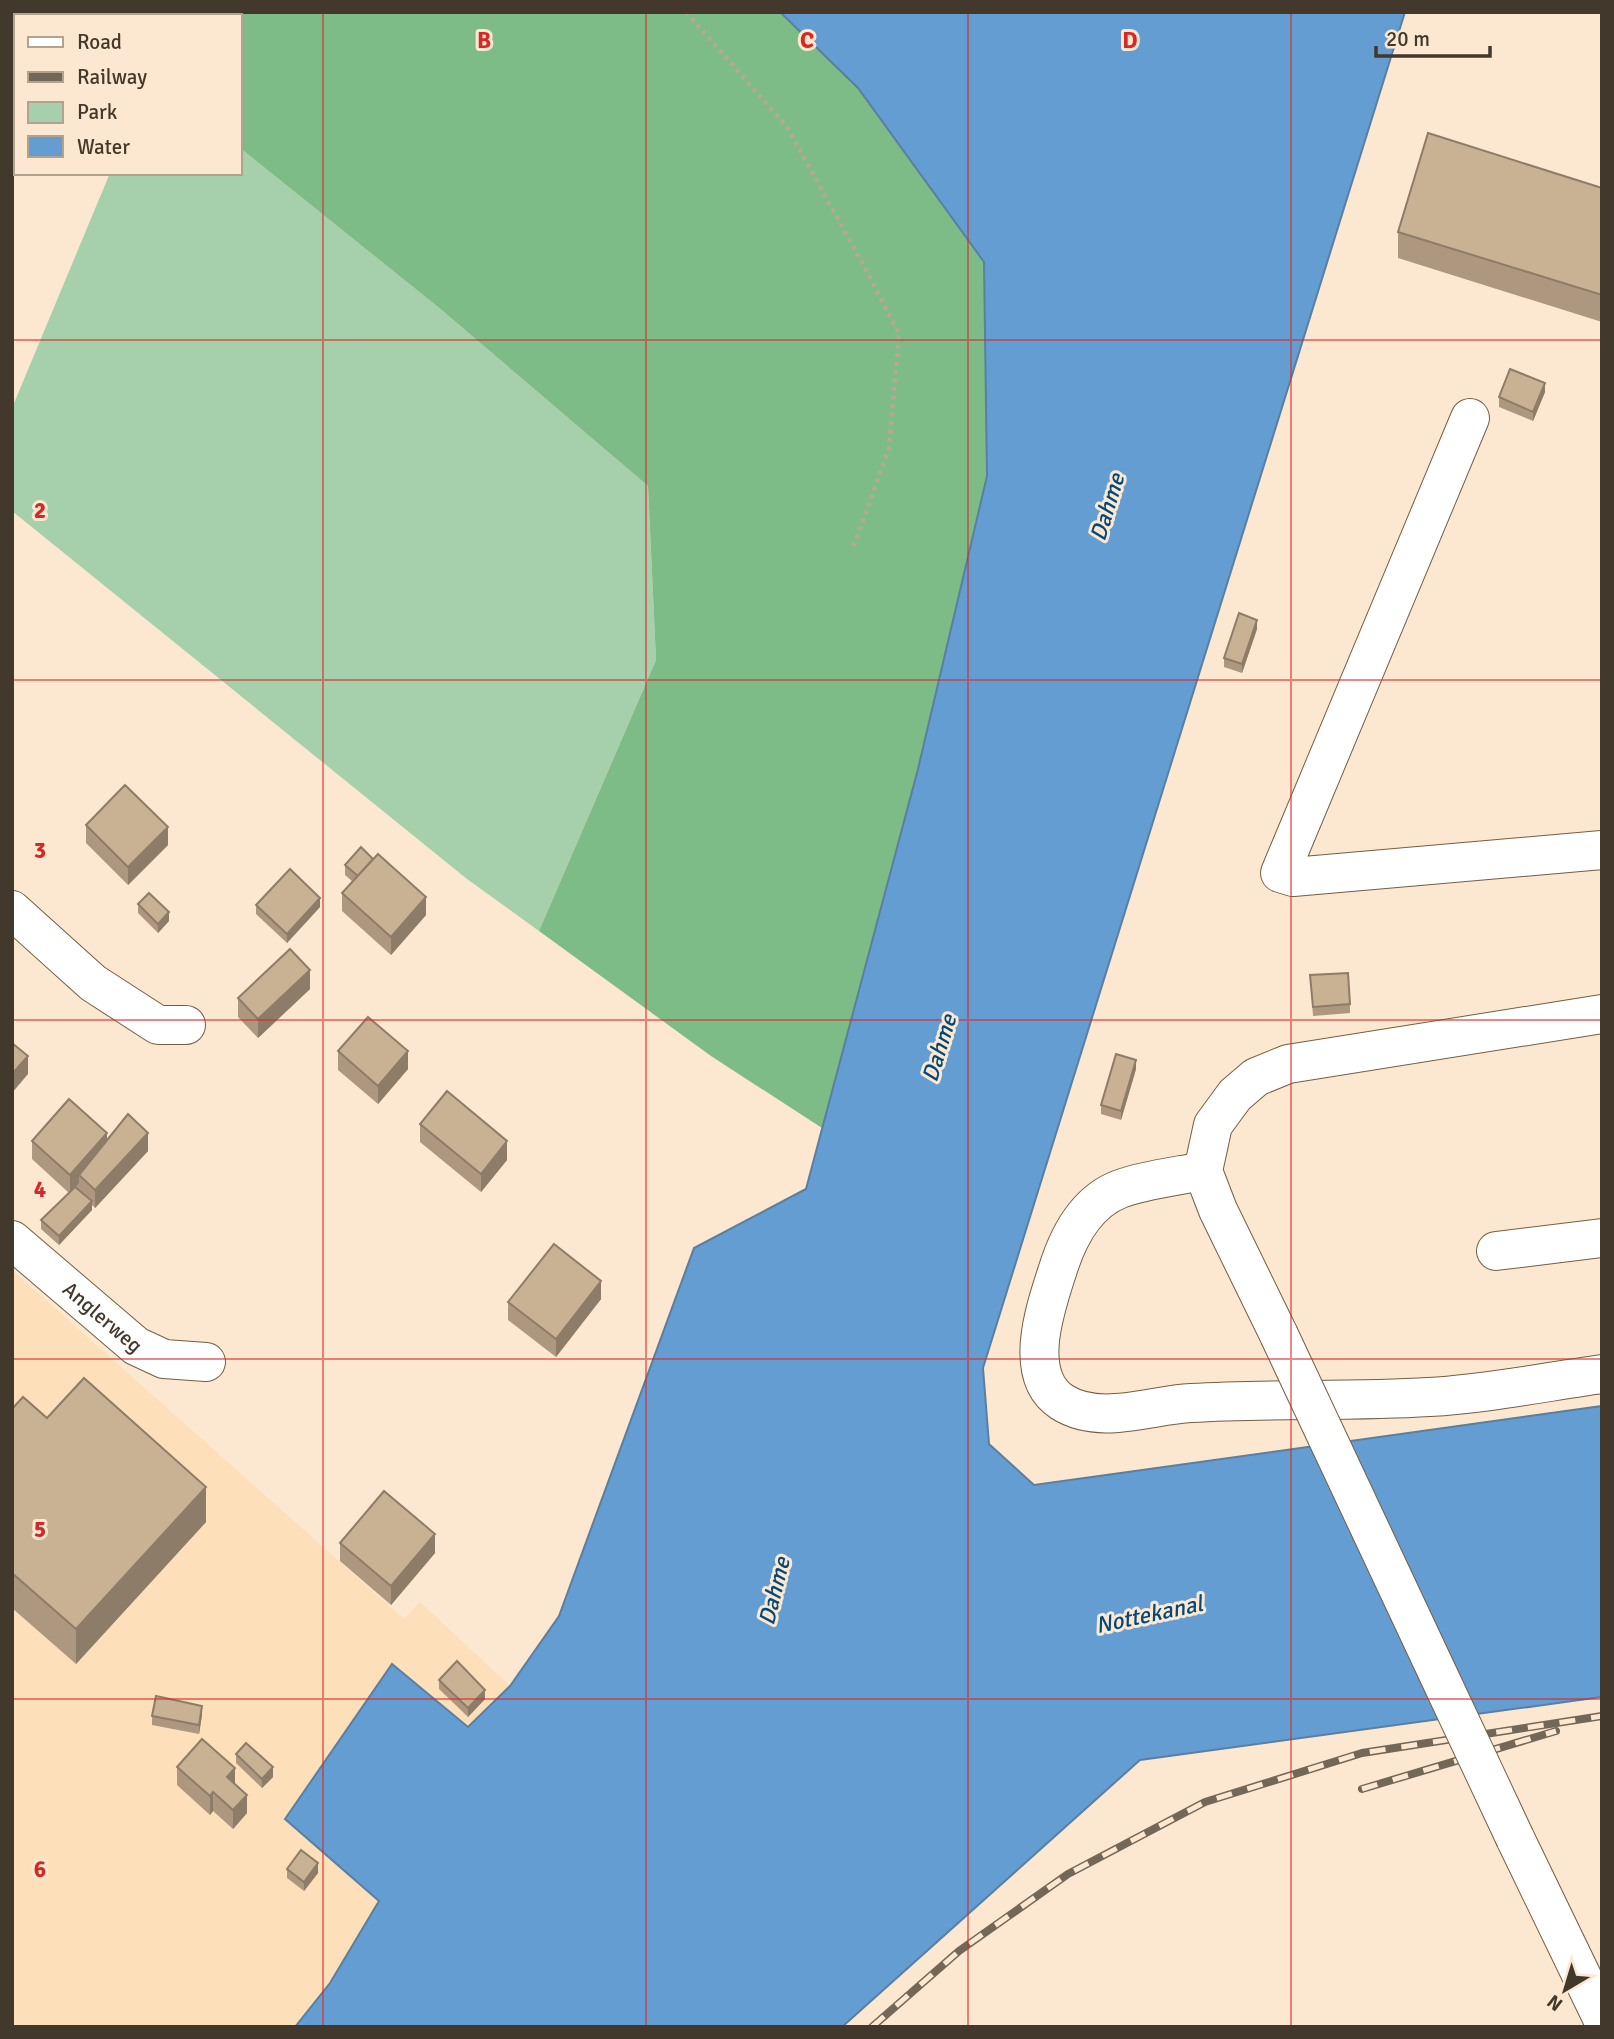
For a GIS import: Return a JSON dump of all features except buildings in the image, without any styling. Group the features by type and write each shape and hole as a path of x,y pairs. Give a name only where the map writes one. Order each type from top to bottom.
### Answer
{"street":[{"path":"1470,418 1280,873 1293,877 1602,850"},
{"path":"12,910 93,983 158,1024 186,1025"},
{"path":"1602,1014 1288,1064 1256,1077 1235,1095 1213,1125 1203,1171 1218,1210 1602,2018"},
{"path":"1203,1171 1121,1188 1101,1200 1081,1220 1065,1246 1041,1330 1039,1358 1045,1384 1061,1401 1084,1412 1109,1413 1190,1403 1431,1397 1602,1374"},
{"path":"1496,1251 1602,1238"},
{"name":"Anglerweg","path":"12,1240 136,1346 164,1359 206,1362"}],"path":[{"path":"686,12 787,127 899,334 889,449 853,548"}],"shaded area":[{"path":"12,1270 404,1619 420,1602 510,1686 468,1727 392,1664 286,1819 379,1901 330,1983 295,2027 12,2027"}],"green space":[{"path":"86,12 780,12 858,88 984,262 987,476 918,769 822,1128 711,1056 539,931 656,660 648,486 438,307 242,150 242,14"},
{"path":"242,150 438,307 648,486 656,660 539,931 467,879 12,511 12,408 109,175 242,175"}],"water":[{"path":"780,12 1405,12 983,1368 989,1444 1034,1485 1602,1406 1602,1697 1140,1760 842,2027 295,2027 330,1983 379,1901 285,1819 392,1664 468,1727 510,1686 559,1616 694,1248 806,1189 918,769 987,476 984,262 858,88"}],"railway":[{"path":"872,2027 959,1951 1068,1874 1205,1802 1362,1753 1602,1716"},
{"path":"1362,1789 1556,1731"}],"water label":[{"name":"Dahme","path":"1107,507"},
{"name":"Dahme","path":"939,1048"},
{"name":"Dahme","path":"774,1591"},
{"name":"Nottekanal","path":"1149,1614"}]}
